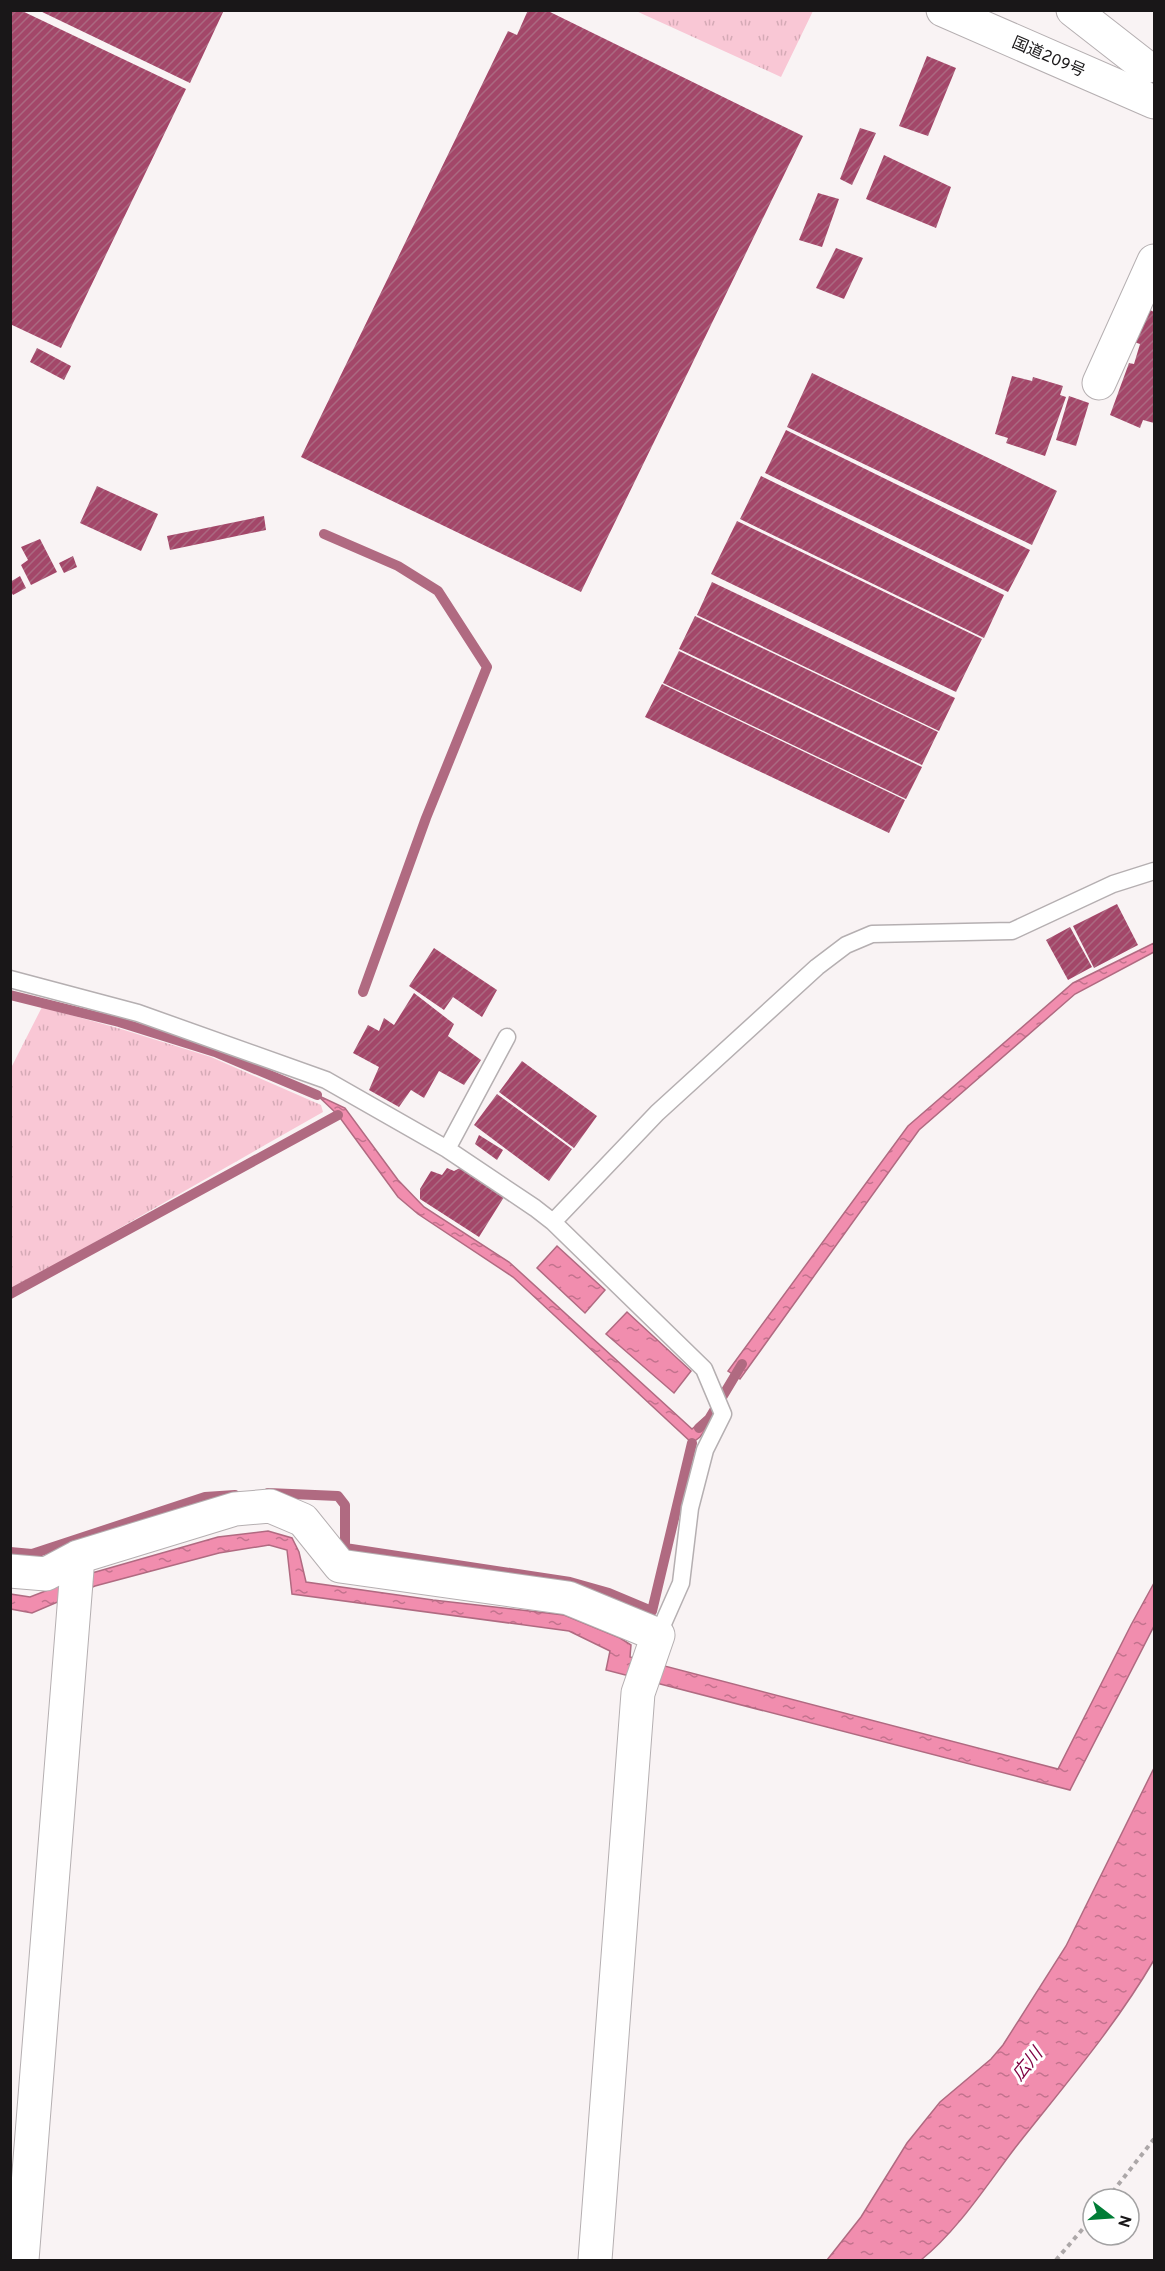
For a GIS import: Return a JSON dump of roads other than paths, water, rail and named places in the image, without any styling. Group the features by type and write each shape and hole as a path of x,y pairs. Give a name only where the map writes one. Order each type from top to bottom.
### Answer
{"main road":[{"name":"国道209号","path":"943,10 1146,79"},
{"path":"1073,10 1146,79"},
{"path":"1099,383 1155,261"},
{"path":"10,1571 46,1574 235,1509 270,1506 303,1520 340,1566 568,1598 655,1645 638,1693 595,2260"},
{"path":"22,2260 77,1564"}],"lane":[{"path":"553,1222 657,1113 817,967 846,945 872,934 1012,931 1113,884 1155,871"},
{"path":"10,980 138,1013 326,1080 447,1149 553,1222 704,1370 723,1414 705,1450 690,1508 681,1582 655,1645"},
{"path":"447,1149 507,1037"}],"water":[{"path":"1154,943 1154,952 1075,994 919,1130 740,1379 728,1371 908,1126 1073,983"},
{"path":"317,1095 345,1108 398,1180 424,1207 509,1262 692,1429 707,1416 711,1422 700,1437 692,1443 513,1277 418,1214 398,1197 338,1115"},
{"path":"557,1246 605,1290 585,1313 537,1268"},
{"path":"627,1312 691,1371 674,1393 606,1334"},
{"path":"268,1531 292,1538 299,1552 306,1582 564,1615 620,1638 631,1645 630,1657 1058,1769 1154,1583 1154,1626 1070,1790 606,1670 610,1651 569,1631 292,1594 287,1550 269,1545 219,1553 95,1586 32,1613 11,1609 10,1594 30,1597 92,1573 218,1537"},
{"name":"広川","path":"1154,1768 1154,1960 1139,1985 1088,2056 971,2207 921,2260 827,2260 861,2217 907,2143 940,2102 991,2059 1003,2045 1066,1946"}],"waterway":[{"path":"324,534 398,566 438,591 487,667 426,818 363,992"},
{"path":"10,995 119,1022 215,1052 317,1095"},
{"path":"10,1294 338,1115"},
{"path":"699,1428 709,1419 742,1364"},
{"path":"268,1493 338,1496 345,1505 345,1548 570,1582 609,1593 652,1611 692,1443"},
{"path":"10,1552 32,1554 205,1497 235,1495"}]}
